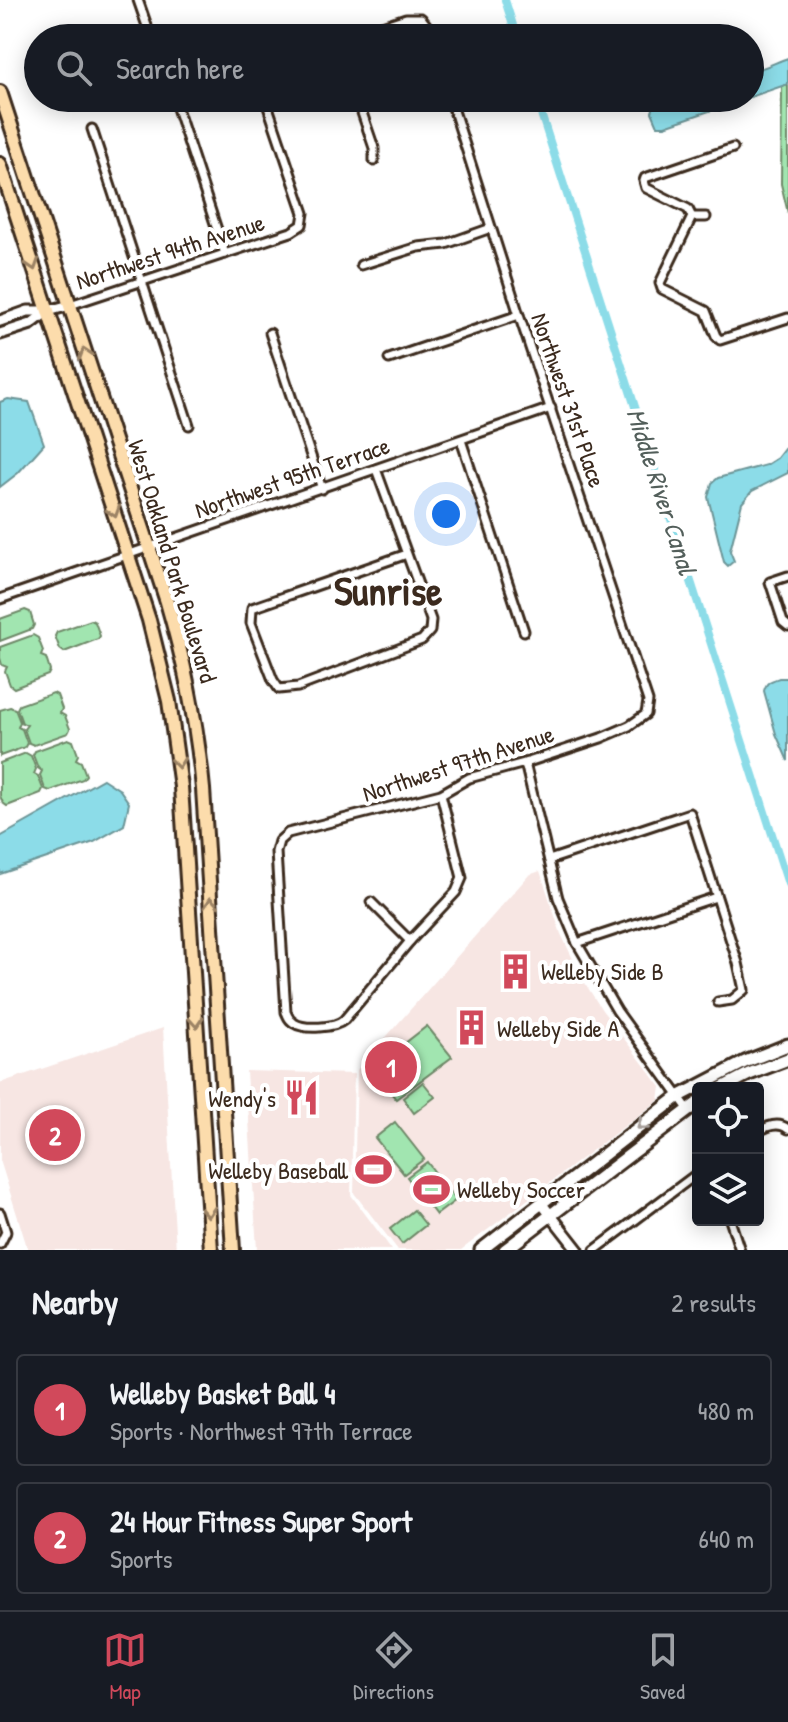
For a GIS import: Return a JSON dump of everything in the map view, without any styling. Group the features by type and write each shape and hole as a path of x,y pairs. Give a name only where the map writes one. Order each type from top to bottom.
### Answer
{"main road":[{"name":"West Oakland Park Boulevard","path":"0,92 149,548 185,668 200,756 233,1250"},
{"name":"West Oakland Park Boulevard","path":"0,164 160,659 176,744 211,1250"},
{"path":"481,1250 678,1097 745,1062 788,1045"},
{"path":"734,1082 788,1059"},
{"path":"505,1250 692,1107"}],"street":[{"path":"138,0 146,24"},
{"path":"388,24 406,18 421,18 426,24"},
{"path":"178,112 225,254"},
{"name":"Northwest 94th Avenue","path":"0,321 28,311 48,311 70,305 291,232 302,225 304,213 270,112"},
{"path":"362,112 374,148 374,161"},
{"name":"Northwest 31st Place","path":"454,112 648,701 646,714"},
{"path":"92,129 189,425"},
{"path":"692,217 688,209 646,188 645,178 733,148"},
{"path":"692,217 706,217"},
{"path":"692,217 660,283 662,289 706,311 720,340 788,318"},
{"path":"361,265 418,247 446,244 491,228"},
{"name":"Northwest 94th Avenue","path":"0,334 31,324 48,311"},
{"path":"389,359 519,315"},
{"path":"270,333 322,489"},
{"name":"Northwest 95th Terrace","path":"0,599 551,408"},
{"path":"461,440 524,631"},
{"path":"376,469 407,554 431,620 430,631 422,640 298,687 279,689 251,623 252,608 407,554"},
{"path":"788,576 770,582 783,622 788,626"},
{"name":"Northwest 97th Avenue","path":"410,941 338,1025 297,1026 286,1012 276,852 279,841 288,833 441,794 469,778 601,738 629,726 646,714"},
{"path":"525,763 558,898 577,943 617,1011 678,1097 692,1105"},
{"path":"371,902 410,941 456,892 462,878 441,794"},
{"path":"549,860 690,813 744,990 732,1000 718,1002"},
{"path":"577,943 716,897"},
{"path":"764,1128 777,1125 786,1127"},
{"path":"595,1250 692,1177"},
{"path":"542,1204 578,1250"},
{"path":"0,1213 6,1232 1,1244"},
{"path":"732,1226 740,1250"}],"shaded area":[{"path":"540,871 561,934 583,980 661,1087 659,1100 461,1250 398,1250 354,1193 357,1070 529,875"},
{"path":"163,1028 176,1250 28,1250 0,1160 0,1083"},
{"path":"246,1071 354,1074 351,1195 392,1250 257,1250"}],"green space":[{"path":"788,84 788,213 781,184 782,86"},
{"path":"25,610 30,612 34,625 32,629 0,641 0,619"},
{"path":"91,620 95,622 100,636 98,639 64,652 60,649 55,636 57,632"},
{"path":"33,635 38,638 43,651 41,656 46,658 50,671 48,675 14,688 5,671 7,667 2,665 0,647"},
{"path":"53,693 57,695 62,709 60,713 65,716 70,729 68,733 34,745 29,743 24,729 27,725 22,723 17,709 19,705"},
{"path":"15,709 20,722 18,727 22,729 27,743 25,747 0,756 0,710"},
{"path":"68,739 73,741 78,755 76,759 81,762 86,775 83,779 50,791 45,789 40,775 42,771 33,755 35,751"},
{"path":"26,753 31,756 36,769 34,774 38,776 43,789 41,793 7,806 0,796 0,763"},
{"path":"427,1026 452,1057 396,1099 372,1069"},
{"path":"423,1082 435,1097 414,1113 403,1098"},
{"name":"Welleby Soccer","path":"395,1122 424,1159 404,1174 375,1138"},
{"name":"Welleby Soccer","path":"427,1162 456,1200 436,1215 407,1177"},
{"name":"Welleby Soccer","path":"414,1210 426,1225 402,1244 390,1229"}],"water":[{"path":"788,58 788,84 764,92 764,68"},
{"path":"652,112 706,112 665,126 658,126"},
{"path":"8,399 29,402 44,444 18,473 0,487 0,402"},
{"path":"788,444 788,473 752,491 742,503 730,551 734,561 728,566 724,562 708,497 712,483 718,478 766,465 777,458"},
{"path":"788,678 788,761 776,734 764,691 769,682"},
{"path":"103,779 120,790 129,803 124,825 94,842 0,874 0,837"}],"waterway":[{"name":"Middle River Canal","path":"505,0 513,24"},
{"name":"Middle River Canal","path":"540,112 788,884"}],"place":[{"name":"Welleby Side B","path":"515,971"},
{"name":"Welleby Side A","path":"471,1028"},
{"name":"Welleby Basket Ball 4","path":"391,1067"},
{"name":"Wendy's","path":"302,1098"},
{"name":"24 Hour Fitness Super Sport","path":"55,1135"},
{"name":"Welleby Baseball","path":"374,1170"},
{"name":"Welleby Soccer","path":"431,1189"}],"district":[{"name":"Sunrise","path":"388,590"}]}
